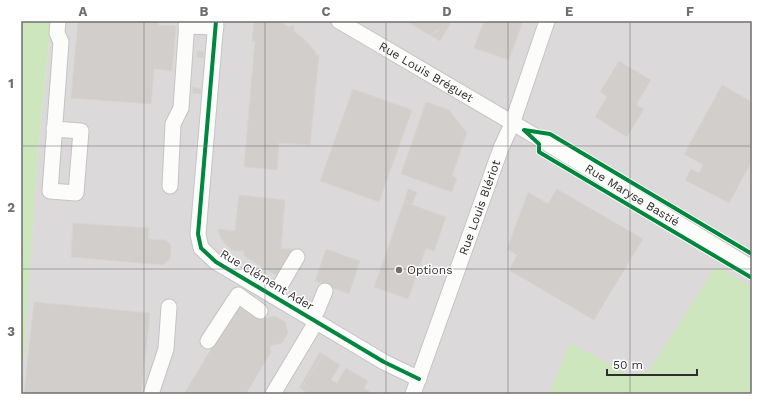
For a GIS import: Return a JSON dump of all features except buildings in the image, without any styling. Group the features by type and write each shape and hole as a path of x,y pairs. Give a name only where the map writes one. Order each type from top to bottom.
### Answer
{"street":[{"path":"54,129 61,42 57,33 58,21"},
{"name":"Rue Louis Bréguet","path":"338,21 512,124"},
{"name":"Rue Louis Blériot","path":"413,394 501,148 512,124 547,21"},
{"path":"170,186 174,124 181,108 186,23 216,24"},
{"name":"Rue Clément Ader","path":"216,24 198,234 202,248 207,256 258,287 384,362 419,379"},
{"name":"Rue Maryse Bastié","path":"512,124 752,268"},
{"path":"274,296 297,257"},
{"path":"208,341 238,295 255,307 258,287"},
{"path":"273,394 313,320 325,291"},
{"path":"151,394 166,349 169,307"}],"shaded area":[{"path":"51,21 752,21 752,394 21,394 37,163"}],"green space":[{"path":"21,21 51,21 37,163 24,363 21,362"},
{"path":"716,266 752,287 752,394 549,394 570,343 630,375 649,371"}],"cycle path":[{"path":"216,21 198,234 201,248 216,262 384,362 419,379"},
{"path":"524,130 539,144 539,152 752,278"},
{"path":"524,130 550,134 752,254"}],"place":[{"name":"Options","path":"399,270"}]}
